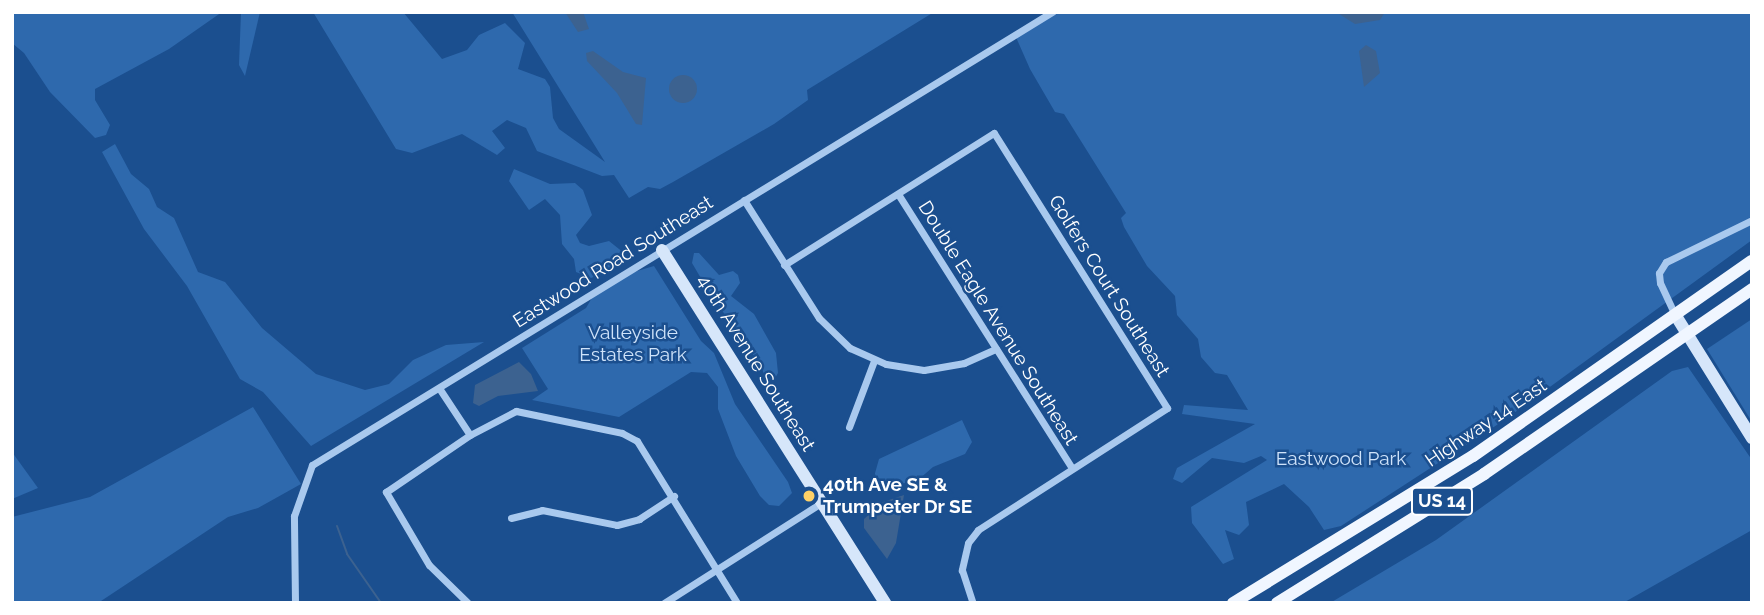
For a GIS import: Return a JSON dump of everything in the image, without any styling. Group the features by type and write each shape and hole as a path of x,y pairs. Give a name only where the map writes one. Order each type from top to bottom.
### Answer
{"main road":[{"name":"Highway 14 East","path":"1233,603 1474,456 1752,261"},
{"name":"US 14","path":"1277,603 1473,481 1752,289"}],"street":[{"name":"Eastwood Road Southeast","path":"295,603 294,516 309,469 1052,12"},
{"name":"Golfers Court Southeast","path":"784,265 994,133 1167,408 973,535 962,570 973,603"},
{"name":"Double Eagle Avenue Southeast","path":"898,194 1072,468"},
{"path":"744,200 784,265 831,333 874,360 937,369 996,349"},
{"path":"1752,220 1666,262 1660,284 1687,335 1752,438"},
{"name":"40th Avenue Southeast","path":"662,250 885,603"},
{"path":"849,427 874,360"},
{"path":"439,388 470,435"},
{"path":"468,603 429,565 386,492 470,435 516,411 622,433 643,447 719,568 737,603"},
{"path":"511,518 542,510 617,525 639,519 674,496"},
{"path":"664,603 821,503"}],"green space":[{"path":"12,12 222,12 169,49 95,89 95,100 110,125 106,135 95,138 50,92 24,53 12,43"},
{"path":"241,12 260,12 245,76 239,65"},
{"path":"313,12 403,12 442,59 467,50 479,35 505,23 525,43 518,69 545,79 550,87 553,118 559,129 605,162 512,12 934,12 807,90 808,100 774,124 660,189 648,187 629,198 614,175 602,176 537,151 526,128 507,120 492,131 505,148 497,155 462,134 412,153 396,149"},
{"name":"Eastwood Park","path":"1053,12 1752,12 1752,240 1503,421 1341,526 1324,530 1309,507 1284,484 1246,502 1249,525 1239,535 1225,530 1234,559 1223,564 1192,523 1191,507 1267,460 1261,456 1244,463 1212,458 1182,483 1173,479 1177,468 1255,424 1182,414 1184,405 1248,410 1227,375 1215,373 1201,357 1198,339 1177,315 1175,296 1147,266 1124,227 1121,218 1126,213 1064,114 1055,112 1030,69 1015,35"},
{"path":"115,144 131,174 149,189 157,207 174,218 198,272 225,282 262,328 316,374 365,390 389,384 413,360 446,345 484,342 311,446 263,392 240,379 187,286 144,229 102,152"},
{"path":"514,169 550,184 575,183 583,190 592,215 576,235 580,243 589,246 609,241 624,253 628,260 625,264 591,278 576,272 574,259 562,244 560,215 545,199 529,210 509,181"},
{"path":"694,253 699,253 719,275 733,271 738,275 740,283 731,296 754,314 776,353 778,373 770,387 759,363 692,263"},
{"name":"Valleyside Estates Park","path":"654,266 701,341 714,353 735,404 788,482 792,493 779,506 769,505 760,496 736,456 718,409 718,387 707,373 691,372 619,417 532,400 548,389 522,348 586,308 593,296 627,274"},
{"path":"1752,319 1752,422 1707,349"},
{"path":"1688,367 1752,460 1752,530 1623,603 1330,603 1436,540 1672,371"},
{"path":"253,407 301,484 258,508 228,517 98,603 12,603 12,517 90,497"},
{"path":"962,420 972,442 965,454 933,467 918,480 870,491 879,459"},
{"path":"12,452 38,488 12,499"}],"shaded area":[{"path":"565,12 583,12 589,29 578,32"},
{"path":"1336,12 1385,12 1380,20 1355,24"},
{"path":"1366,45 1376,51 1380,73 1364,87 1359,51"},
{"path":"593,51 623,72 646,78 642,125 636,124 617,93 587,61 586,53"},
{"path":"683,75 693,79 697,89 693,99 683,103 673,99 669,89 673,79"},
{"path":"519,362 531,374 538,391 498,396 479,406 473,403 475,385"},
{"path":"904,495 896,543 887,559 864,528 864,519 883,502"}],"waterway":[{"path":"337,526 347,554 381,603"}],"place":[{"name":"40th Ave SE & Trumpeter Dr SE","path":"809,496"}]}
